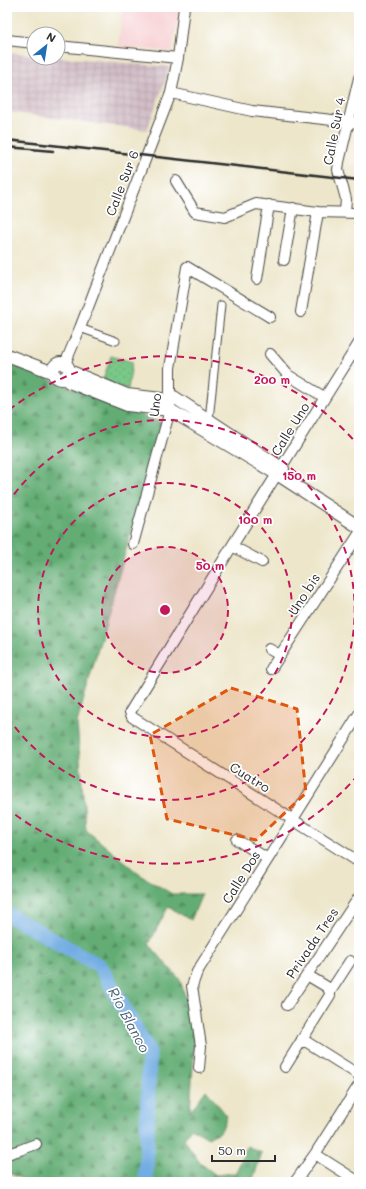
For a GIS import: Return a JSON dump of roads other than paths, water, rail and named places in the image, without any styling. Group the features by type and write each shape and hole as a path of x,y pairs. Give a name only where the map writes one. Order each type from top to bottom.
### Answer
{"street":[{"name":"Calle Sur 6","path":"63,371 171,93 178,58 184,7"},
{"path":"7,40 26,42"},
{"path":"66,47 178,58"},
{"name":"Calle Sur 4","path":"345,212 346,199 338,170 359,78"},
{"path":"171,93 252,111 359,123"},
{"path":"176,181 196,212 225,217 256,204 318,212 359,213"},
{"path":"257,279 269,205"},
{"path":"284,260 292,208"},
{"path":"301,312 318,212"},
{"name":"Uno","path":"133,544 170,405 170,368 187,267 270,317"},
{"path":"209,420 221,305"},
{"path":"80,328 116,341"},
{"name":"Calle Uno","path":"130,712 324,397 359,343"},
{"path":"270,354 288,375 324,397"},
{"path":"7,355 63,371 69,382 127,405 170,405 359,518"},
{"path":"170,405 174,397 209,420 359,527"},
{"name":"Uno bis","path":"271,669 359,534"},
{"path":"232,546 262,562"},
{"path":"269,649 280,655"},
{"name":"Cuatro","path":"130,712 132,717 359,862"},
{"name":"Calle Dos","path":"199,1068 201,1046 192,986 197,972 359,714"},
{"path":"237,840 268,860"},
{"name":"Privada Tres","path":"287,1005 359,897"},
{"path":"284,1067 350,961"},
{"path":"307,975 327,987 330,992"},
{"path":"302,1039 359,1075"},
{"path":"295,1182 315,1154 359,1085"},
{"path":"7,1154 36,1144"},
{"path":"315,1154 359,1182"}],"waterway":[{"name":"Río Blanco","path":"7,914 100,966 149,1052 147,1182"}],"railway":[{"path":"7,140 359,180"},
{"path":"7,147 53,151"}]}
